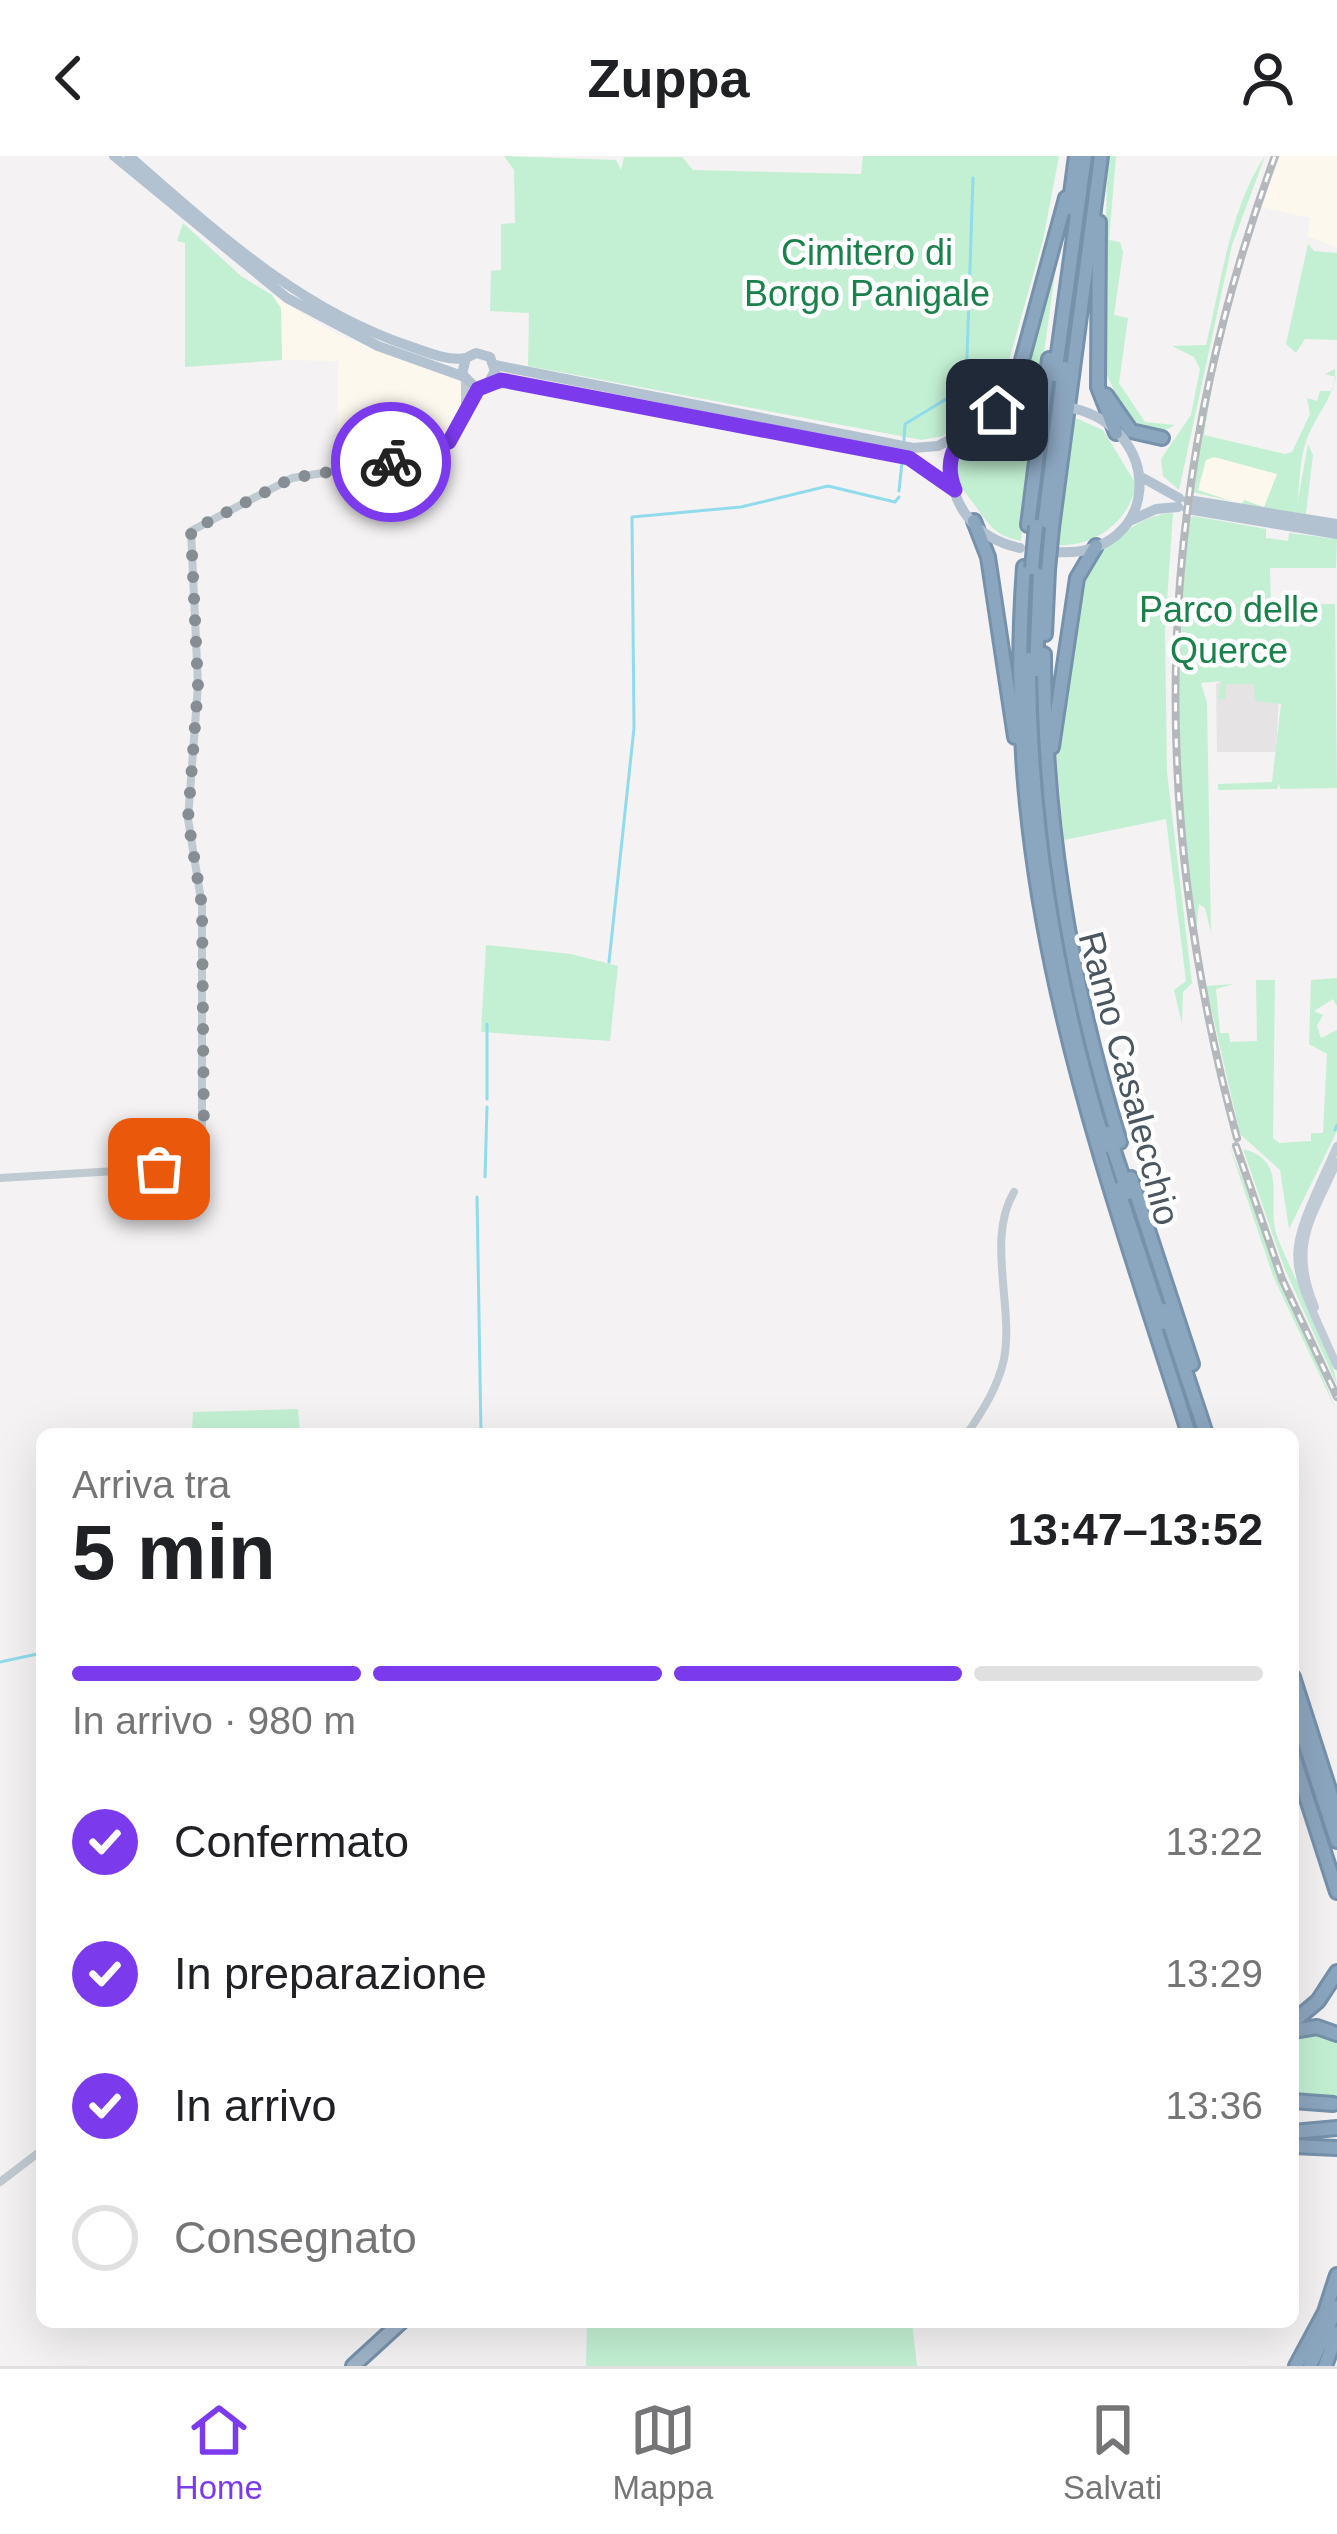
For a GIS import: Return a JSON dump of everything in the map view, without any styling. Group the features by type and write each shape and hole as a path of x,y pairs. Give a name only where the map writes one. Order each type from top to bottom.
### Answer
{"highway":[{"path":"1088,156 1101,400 1116,433"},
{"path":"991,413 1018,375 1088,156"},
{"name":"Ramo Casalecchio","path":"1088,156 1036,568 1033,789 1057,968 1082,1072 1200,1428"},
{"path":"1098,361 1105,392 1124,424 1137,435 1162,438"},
{"path":"974,521 988,557 1036,901 1072,1065 1200,1428"},
{"path":"1054,850 1053,734 1077,578 1096,546"},
{"path":"1024,794 1036,568"},
{"path":"1036,568 1054,850 1092,1050 1200,1428"},
{"path":"1299,1696 1337,1814"},
{"path":"1299,1723 1337,1840"},
{"path":"1299,1750 1337,1892"},
{"path":"1299,1772 1334,1867 1337,1905"},
{"path":"1299,2017 1318,2001 1337,1972"},
{"path":"1299,2030 1317,2027 1337,2034"},
{"path":"1299,2104 1335,2104"},
{"path":"1299,2128 1337,2127"},
{"path":"1299,2146 1337,2148"},
{"path":"1296,2366 1315,2334 1337,2275"},
{"path":"1310,2366 1337,2307"},
{"path":"344,2366 386,2329"},
{"path":"353,2366 386,2329"},
{"path":"1329,2366 1337,2333"},
{"path":"1285,2366 1315,2334"},
{"path":"1329,2366 1337,2355"}],"main road":[{"path":"114,156 287,298 378,346 485,384 514,382 909,458 955,490"},
{"path":"129,156 236,249 300,294 385,338 449,358 480,352 494,365 913,448 938,446 991,413 1037,404"},
{"path":"464,379 466,358"},
{"path":"485,384 494,365"},
{"path":"1072,408 1095,415 1116,433 1141,476 1183,503 1337,534"},
{"path":"968,430 950,458 955,490 974,521 997,541 1020,548"},
{"path":"1129,522 1142,500 1141,476"},
{"path":"1055,552 1096,546 1129,522 1183,503 1337,524"},
{"path":"1337,1145 1335,1162 1297,1234 1293,1262 1337,1366"}],"street":[{"path":"464,379 465,416"},
{"path":"0,1178 196,1163 204,1141 202,906 188,819 198,686 191,531 292,478 397,461 442,447 457,434 485,384"},
{"path":"971,1428 986,1406 1004,1360 1004,1237 1014,1192"},
{"path":"1,2181 36,2155"}],"shaded area":[{"path":"1280,156 1337,156 1337,248 1307,236 1310,218 1261,207"},
{"path":"272,295 338,335 459,381 463,397 453,430 436,444 384,458 338,436 338,361 282,360 281,308"},
{"path":"1204,455 1280,472 1264,507 1195,494"},
{"path":"1280,676 1276,752 1217,752 1216,684 1227,677"}],"green space":[{"name":"Cimitero di Borgo Panigale","path":"504,156 616,160 621,170 624,157 682,157 693,170 861,174 863,156 1059,156 1043,240 1001,389 943,436 922,440 528,366 529,313 490,311 491,271 501,270 501,224 515,223 514,170"},
{"path":"1107,156 1116,156 1109,240 1120,242 1123,252 1114,315 1128,318 1119,383 1145,422 1175,425 1156,435 1131,426 1104,369"},
{"path":"1265,156 1232,245 1179,490 1163,476 1161,459 1191,415 1200,369 1194,357 1172,346 1206,345 1235,222"},
{"path":"183,223 241,276 272,295 281,308 282,360 185,367 185,243 177,241"},
{"path":"1059,244 1038,397 1013,397 1020,380"},
{"path":"1308,244 1314,251 1337,253 1337,340 1305,339 1296,353 1286,344"},
{"path":"1215,368 1204,435 1285,454 1292,452 1310,414 1307,398 1317,401 1320,391 1331,391 1302,455 1297,505 1308,444 1313,455 1306,514 1241,505 1244,500 1264,507 1277,474 1214,457 1206,460 1198,490 1231,501 1191,492"},
{"path":"1037,410 1021,541 1000,533 986,520 960,484 957,461 961,448 982,427 1010,414"},
{"path":"1071,416 1103,430 1136,484 1126,510 1108,529 1084,542 1056,545"},
{"path":"1173,513 1165,631 1167,772 1192,983 1183,992 1182,1024 1174,990 1186,981 1166,819 1064,840 1056,754 1082,580 1097,557 1120,536 1147,519"},
{"name":"Parco delle Querce","path":"1193,516 1266,529 1266,538 1288,541 1289,533 1337,539 1336,568 1270,568 1271,612 1273,604 1335,604 1337,788 1280,789 1279,783 1277,789 1218,790 1218,784 1272,782 1281,704 1255,701 1254,684 1226,684 1226,699 1218,699 1221,681 1201,683 1207,703 1211,932 1205,908 1199,904 1195,939 1180,730 1184,575 1188,520"},
{"path":"486,945 571,954 618,966 610,1041 481,1032"},
{"path":"1337,978 1337,1006 1333,999 1314,1011 1323,1015 1317,1026 1321,1038 1337,1030 1337,1131 1289,1229 1280,1170 1240,1134 1206,986 1234,984 1216,989 1220,1033 1229,1033 1230,1042 1257,1041 1256,980 1275,980 1273,1138 1279,1143 1311,1141 1311,1133 1323,1133 1327,1054 1309,1044 1311,980"},
{"path":"1229,1145 1337,1412 1273,1276"},
{"path":"1243,1149 1258,1155 1272,1173 1277,1236 1320,1332 1337,1385 1284,1267"},
{"path":"298,1409 300,1428 192,1428 193,1412"},
{"path":"1299,2031 1337,2036 1337,2099 1299,2098"},
{"path":"587,2328 913,2328 917,2366 586,2366"}],"waterway":[{"path":"904,440 905,424 966,387 973,178"},
{"path":"899,491 902,462"},
{"path":"609,962 634,728 632,517 741,507 828,486 895,502 899,497"},
{"path":"487,1024 487,1099"},
{"path":"485,1177 487,1107"},
{"path":"1335,1130 1337,1125"},
{"path":"477,1197 481,1428"},
{"path":"0,1662 36,1654"}],"railway":[{"path":"1237,1138 1208,1013 1188,889 1177,766 1176,644 1186,522 1205,401 1235,279 1275,156"},
{"path":"1236,1146 1282,1279 1337,1397"}],"way so far":[{"path":"159,1169 196,1163 204,1141 202,906 188,819 198,686 191,531 256,492 292,478 391,462"}],"route":[{"path":"391,462 449,442 478,389 501,380 909,458 955,490 949,469 952,449 968,430 997,410"}]}
